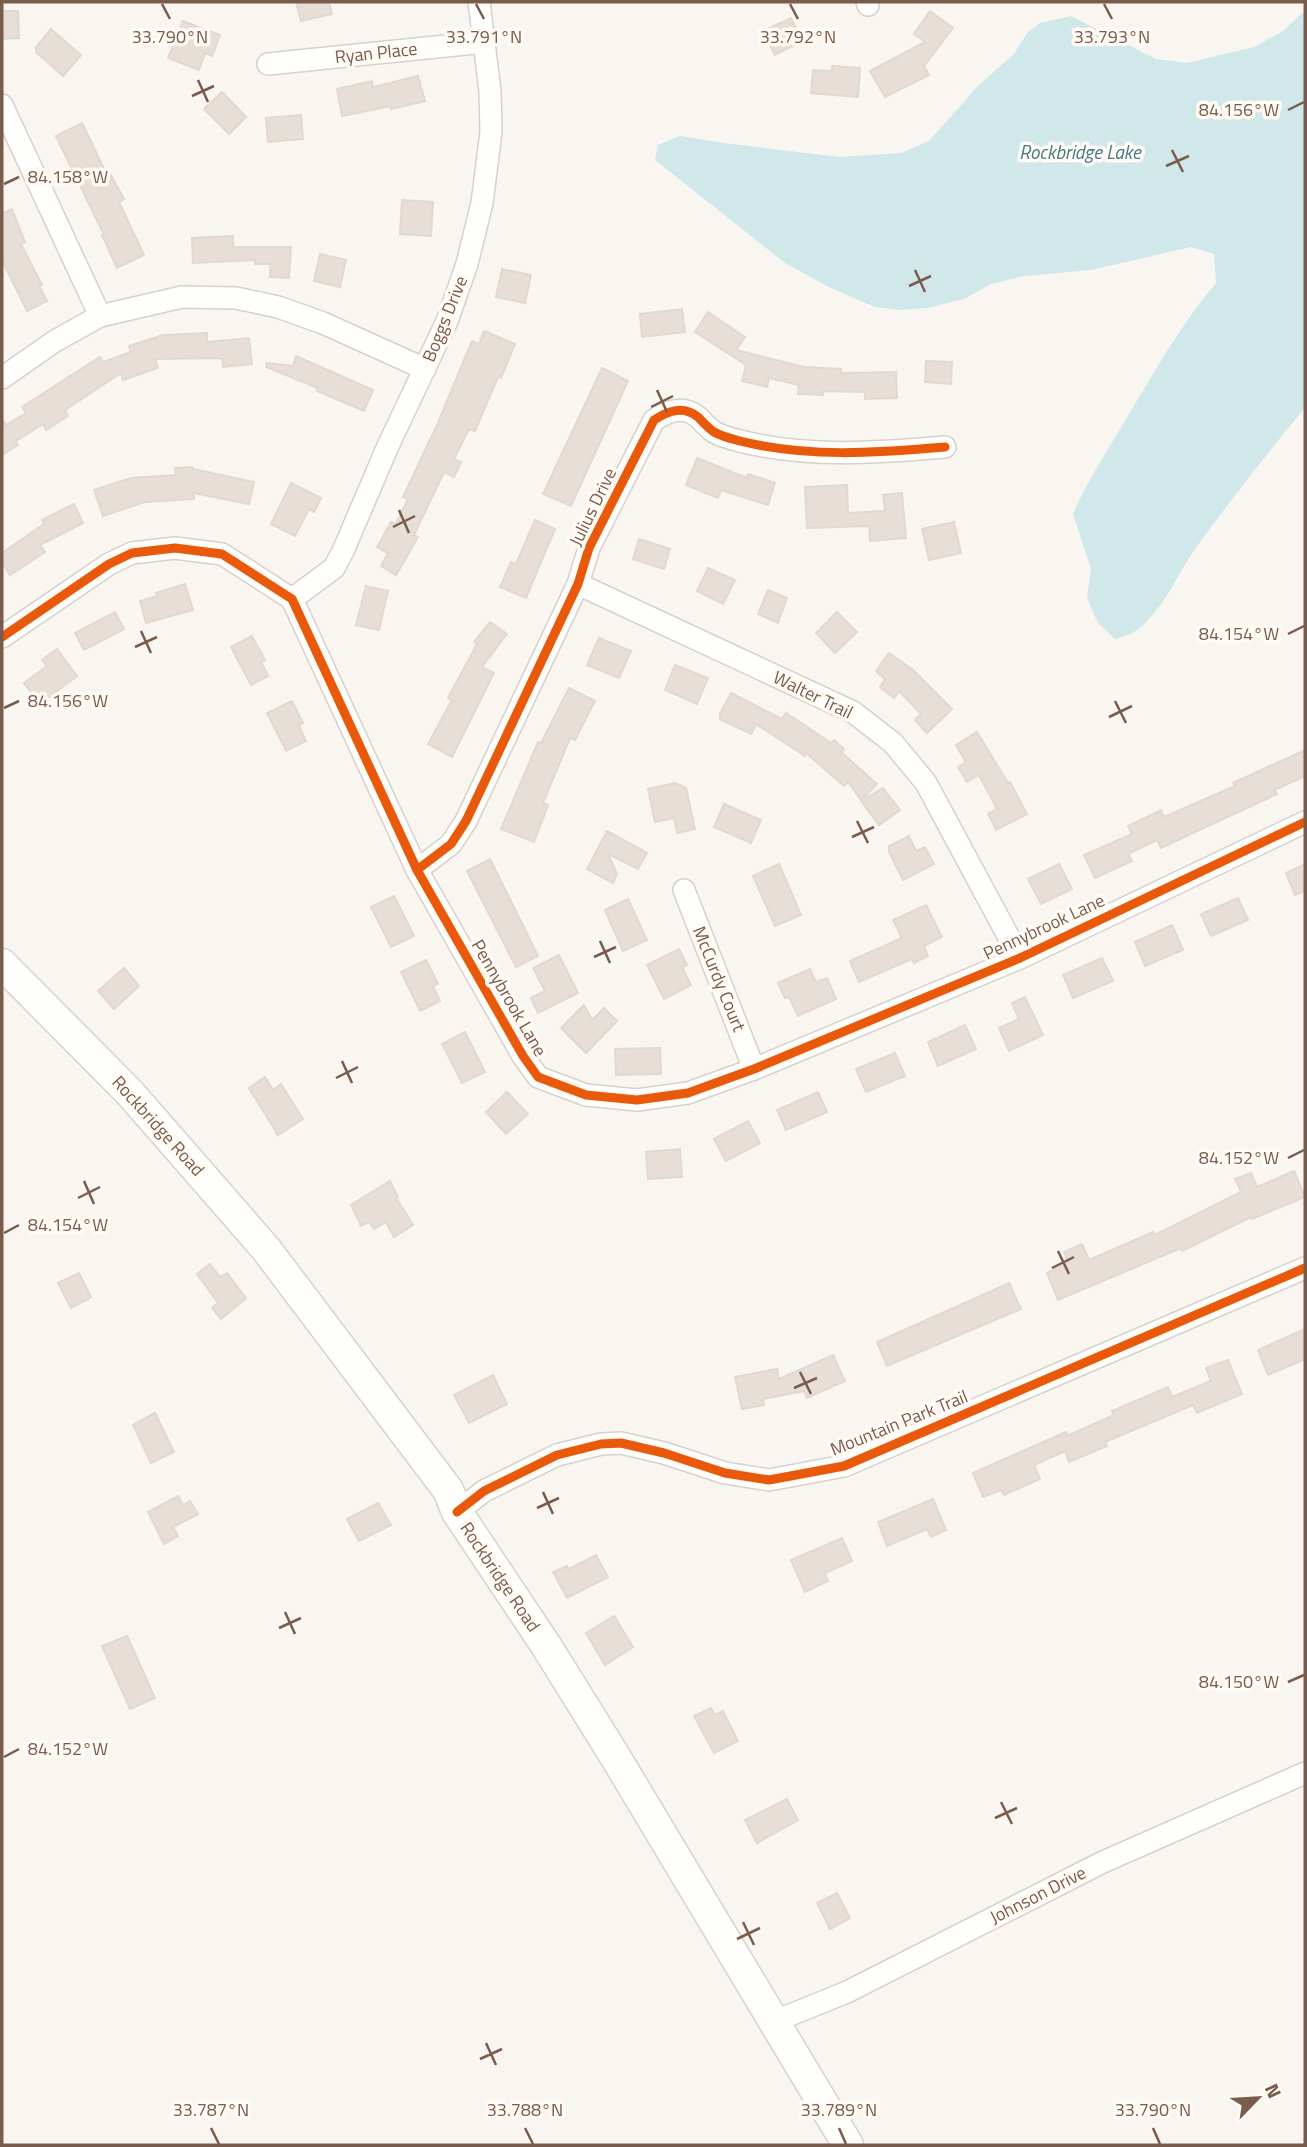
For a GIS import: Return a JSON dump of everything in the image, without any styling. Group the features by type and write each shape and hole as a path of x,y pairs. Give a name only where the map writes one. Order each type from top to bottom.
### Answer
{"main road":[{"name":"Rockbridge Road","path":"2,964 130,1093 266,1249 448,1490 457,1512 561,1669 848,2145"}],"street":[{"name":"Boggs Drive","path":"292,599 334,568 447,321 467,264 482,203 491,132 485,42 479,2"},
{"name":"Ryan Place","path":"268,64 485,42"},
{"path":"2,105 100,316"},
{"path":"2,378 55,341 100,316 182,297 236,298 278,307 323,323 425,369"},
{"name":"Julius Drive","path":"416,870 451,844 466,821 578,584 589,548 654,420 666,412 678,409 695,415 714,432 737,440 775,448 832,454 945,447"},
{"path":"2,637 109,564 132,553 175,548 222,554 292,599"},
{"name":"Walter Trail","path":"578,584 853,712 893,743 926,783 1020,958"},
{"name":"Pennybrook Lane","path":"292,599 416,870 523,1056 538,1077 586,1095 637,1100 688,1093 754,1069 1020,958 1305,822"},
{"name":"McCurdy Court","path":"684,890 754,1069"},
{"name":"Mountain Park Trail","path":"457,1512 484,1491 557,1455 601,1444 621,1443 664,1452 724,1473 769,1479 844,1466 1305,1268"},
{"name":"Johnson Drive","path":"773,2022 847,1992 1105,1861 1305,1773"}],"water":[{"name":"Rockbridge Lake","path":"1305,13 1305,408 1208,531 1154,613 1136,631 1115,639 1098,623 1087,598 1091,569 1073,514 1092,476 1159,363 1216,283 1214,254 1191,247 1091,270 1024,276 991,284 964,299 928,308 899,310 875,307 829,287 785,263 655,160 658,145 680,136 839,157 901,153 929,141 978,86 1014,54 1028,32 1040,23 1071,16 1156,59 1187,63 1254,47 1283,31"}],"building":[{"path":"296,2 329,2 332,14 301,21"},
{"path":"2,11 18,11 19,38 2,39"},
{"path":"930,11 953,28 924,66 929,75 885,97 870,71 925,42 914,34"},
{"path":"791,18 802,41 775,55 763,31"},
{"path":"183,21 220,35 212,56 205,53 199,70 168,58"},
{"path":"51,29 81,55 63,76 36,52 36,47"},
{"path":"832,66 860,68 858,97 811,93 813,70 832,71"},
{"path":"418,76 425,101 342,116 337,89 372,81 373,87"},
{"path":"222,92 246,117 229,134 204,109"},
{"path":"301,115 303,139 268,142 266,118"},
{"path":"82,123 105,171 108,170 124,199 119,202 144,255 117,268 56,136"},
{"path":"402,200 433,202 431,236 400,234"},
{"path":"12,209 25,242 21,244 47,301 27,311 2,260 2,214"},
{"path":"233,236 233,247 291,247 289,278 270,277 270,264 255,264 255,260 193,263 192,238"},
{"path":"320,254 346,260 340,287 314,281"},
{"path":"502,269 531,275 525,303 496,297"},
{"path":"682,309 685,332 642,337 640,314"},
{"path":"708,312 745,337 736,350 804,367 841,369 841,373 896,372 897,398 865,399 865,392 823,391 823,395 798,394 799,385 769,378 767,387 742,381 746,365 695,332"},
{"path":"484,331 515,344 475,431 469,429 454,459 461,462 454,477 444,472 414,535 418,537 396,575 381,566 388,553 377,547 391,522 396,524 408,499 403,497 472,341 479,344"},
{"path":"207,333 207,342 249,338 252,364 223,367 222,358 155,359 158,368 123,380 121,373 65,410 68,416 46,430 43,424 16,441 18,445 2,455 2,418 6,425 26,413 22,407 100,357 103,362 131,352 129,346 163,335"},
{"path":"296,356 373,390 364,411 317,391 318,388 266,367 267,363 293,366"},
{"path":"926,361 952,362 951,384 925,382"},
{"path":"602,368 628,381 571,506 543,494"},
{"path":"697,458 747,478 748,474 775,483 768,505 721,490 718,498 686,485"},
{"path":"192,467 254,482 249,504 194,493 194,499 145,502 103,516 94,490 131,478 176,475 175,468"},
{"path":"291,483 321,498 314,512 309,509 295,536 271,524"},
{"path":"847,485 848,513 885,511 883,495 902,493 906,538 870,541 869,526 807,528 805,487"},
{"path":"74,504 83,523 40,545 45,552 10,575 2,563 2,553 44,524 42,520"},
{"path":"535,520 555,529 526,598 500,587 511,562 516,564"},
{"path":"954,522 961,553 929,560 922,529"},
{"path":"639,539 670,549 664,569 633,559"},
{"path":"708,568 735,580 723,604 697,591"},
{"path":"185,584 193,610 146,623 140,601"},
{"path":"366,586 388,591 379,630 356,625"},
{"path":"768,590 787,598 778,623 758,614"},
{"path":"115,612 124,629 84,650 75,633"},
{"path":"837,612 857,632 835,653 816,633"},
{"path":"490,622 507,634 482,667 494,673 452,757 428,744 452,700 448,698 477,644 474,642"},
{"path":"252,636 265,660 261,662 268,676 251,685 231,647"},
{"path":"599,638 631,651 619,678 587,665"},
{"path":"57,649 77,676 40,704 24,683 47,666 42,660"},
{"path":"889,653 913,670 952,709 927,733 915,720 921,714 899,691 894,698 880,687 885,679 876,671"},
{"path":"675,665 708,678 697,704 665,690"},
{"path":"569,688 595,701 575,740 570,738 543,803 548,805 534,842 501,829 538,742 541,743"},
{"path":"731,693 782,719 786,713 831,743 834,740 844,749 841,752 877,784 861,800 848,782 844,786 806,753 805,756 756,724 751,734 720,719"},
{"path":"292,701 303,723 299,726 306,741 286,751 267,713"},
{"path":"977,732 1008,783 1010,782 1027,814 996,830 988,814 997,809 979,775 967,782 958,767 966,762 956,745"},
{"path":"1305,750 1305,776 1274,790 1277,794 1161,848 1157,840 1128,854 1132,861 1095,878 1084,855 1132,834 1128,826 1161,810 1164,817 1235,786 1233,783"},
{"path":"675,783 686,788 695,829 677,833 674,818 655,822 648,789"},
{"path":"883,788 900,810 879,825 861,801"},
{"path":"724,804 761,820 751,843 714,827"},
{"path":"607,831 647,853 638,869 608,854 617,874 613,883 587,869"},
{"path":"909,836 916,851 925,847 934,864 903,880 889,852 889,846"},
{"path":"490,859 538,956 516,967 467,871"},
{"path":"779,864 801,915 775,926 753,876"},
{"path":"1059,864 1072,889 1041,904 1028,879"},
{"path":"1305,864 1305,891 1295,895 1286,873"},
{"path":"394,896 414,936 391,947 371,907"},
{"path":"1238,898 1248,920 1211,936 1201,914"},
{"path":"628,899 647,940 623,951 605,910"},
{"path":"926,905 942,937 924,946 928,956 914,963 912,959 859,982 850,961 902,938 893,920"},
{"path":"1172,925 1183,950 1145,966 1135,942"},
{"path":"679,949 687,965 682,967 691,985 664,999 647,965"},
{"path":"559,955 578,993 538,1013 531,998 545,991 533,968"},
{"path":"1102,958 1113,981 1073,998 1063,975"},
{"path":"426,960 438,984 433,986 440,1001 420,1011 401,972"},
{"path":"124,968 139,986 114,1009 98,991"},
{"path":"810,969 816,982 827,978 836,999 798,1016 789,997 785,998 778,983"},
{"path":"1025,997 1043,1035 1009,1051 999,1028 1019,1019 1012,1003"},
{"path":"584,1005 592,1020 604,1008 617,1021 586,1053 561,1028"},
{"path":"965,1025 976,1049 938,1066 928,1042"},
{"path":"465,1032 485,1072 462,1083 442,1044"},
{"path":"660,1048 661,1074 616,1075 615,1049"},
{"path":"895,1053 905,1076 866,1092 856,1069"},
{"path":"265,1077 273,1090 281,1084 303,1119 278,1135 249,1088"},
{"path":"507,1092 528,1114 506,1134 486,1112"},
{"path":"818,1092 827,1112 786,1130 777,1110"},
{"path":"748,1121 760,1143 726,1161 714,1139"},
{"path":"680,1149 682,1177 648,1179 646,1152"},
{"path":"1294,1171 1305,1197 1252,1219 1251,1217 1182,1251 1181,1248 1058,1300 1047,1273 1068,1263 1064,1252 1082,1244 1089,1260 1153,1232 1155,1235 1241,1192 1235,1179 1251,1173 1257,1187"},
{"path":"390,1181 398,1197 396,1198 413,1225 394,1237 386,1222 374,1229 369,1222 361,1226 351,1205"},
{"path":"210,1264 220,1277 227,1273 246,1298 221,1319 212,1308 218,1303 197,1274"},
{"path":"79,1273 91,1297 71,1308 58,1283"},
{"path":"1009,1283 1021,1309 887,1366 877,1342"},
{"path":"1305,1329 1305,1359 1268,1375 1258,1350"},
{"path":"833,1355 845,1381 807,1398 804,1391 763,1399 764,1405 742,1409 735,1377 777,1369 779,1379"},
{"path":"1228,1360 1242,1394 1197,1413 1193,1405 1105,1442 1107,1446 1069,1462 1065,1451 1034,1465 1040,1479 1004,1495 1001,1490 983,1497 973,1473 1066,1432 1067,1436 1114,1415 1112,1411 1168,1387 1172,1397 1211,1381 1206,1368"},
{"path":"493,1375 507,1404 469,1423 454,1395"},
{"path":"155,1413 174,1452 151,1463 133,1425"},
{"path":"178,1496 183,1505 190,1501 198,1514 173,1527 178,1536 164,1544 148,1512"},
{"path":"933,1499 946,1530 931,1537 927,1529 887,1546 878,1522"},
{"path":"378,1503 391,1525 359,1541 347,1519"},
{"path":"842,1538 852,1561 825,1573 828,1581 805,1592 791,1560"},
{"path":"596,1555 608,1577 567,1598 553,1572 567,1566 569,1569"},
{"path":"614,1616 633,1647 605,1665 586,1633"},
{"path":"127,1636 155,1698 130,1709 102,1646"},
{"path":"711,1708 715,1715 723,1711 738,1741 714,1753 694,1716"},
{"path":"787,1799 798,1820 757,1843 745,1820"},
{"path":"837,1893 850,1918 830,1929 817,1903"}],"cycle path":[{"path":"417,870 451,844 466,821 578,584 589,548 654,420 670,412 687,411 723,436 791,450 842,453 945,447"},
{"path":"2,637 109,564 132,553 175,548 222,554 292,599 417,870 523,1056 538,1077 586,1095 637,1100 688,1093 754,1069 1020,958 1305,822"},
{"path":"457,1512 484,1491 557,1455 601,1444 621,1443 664,1453 725,1473 769,1480 844,1466 1305,1268"}]}
